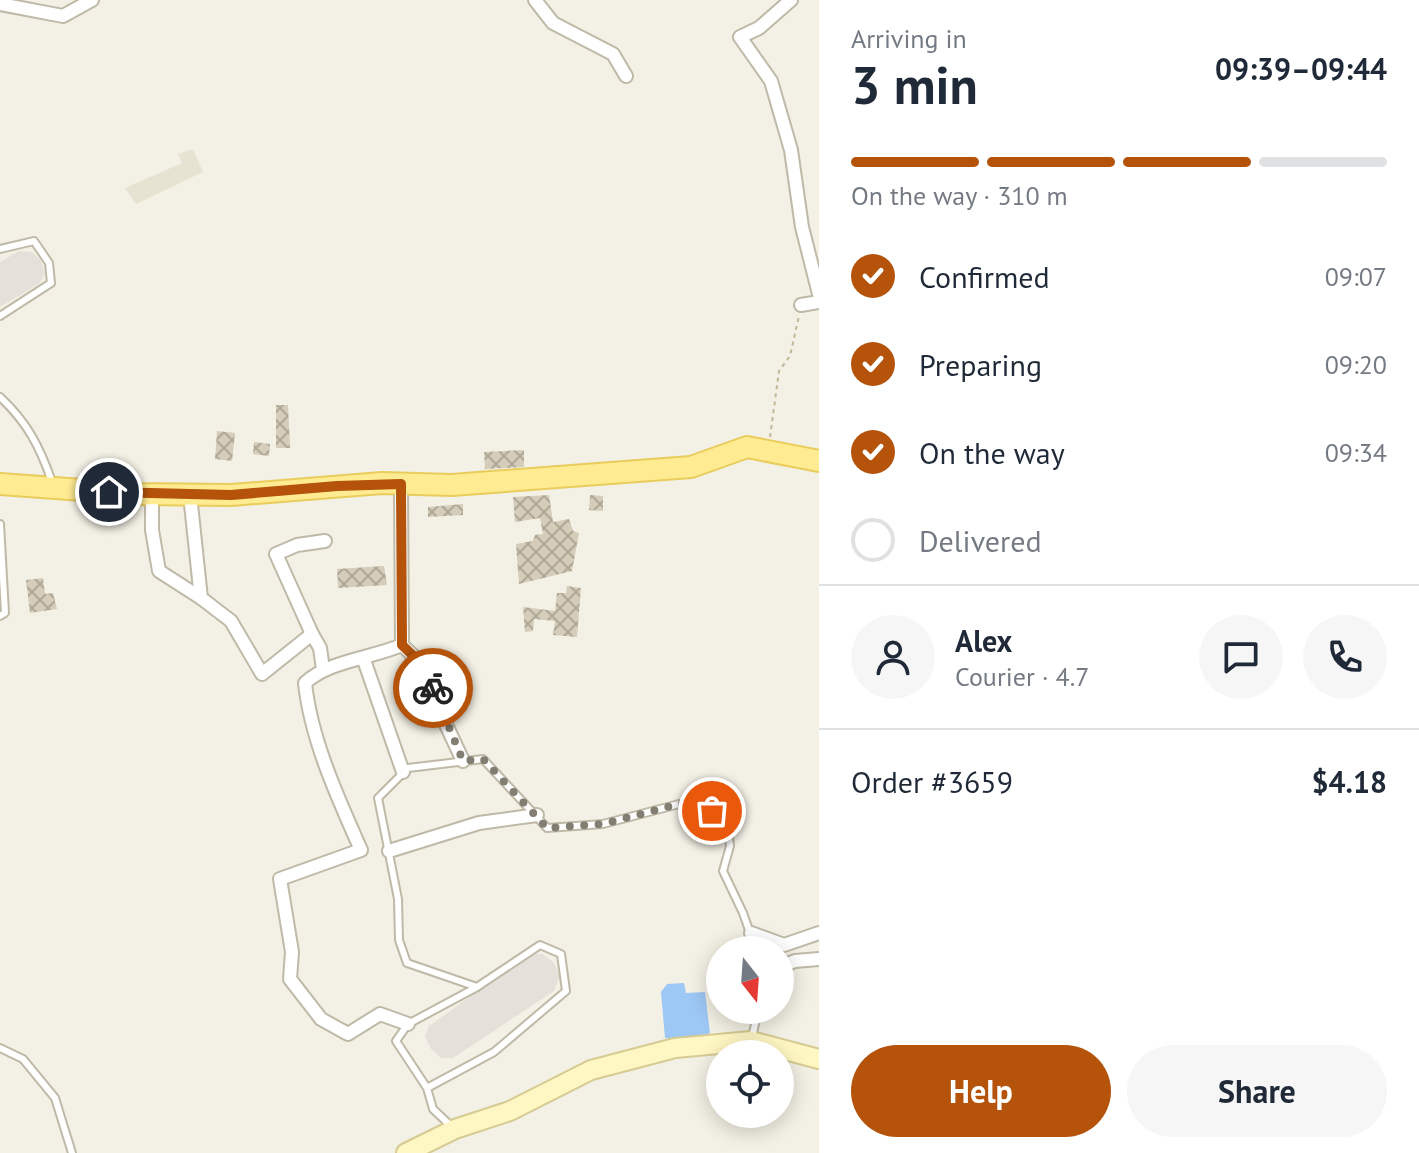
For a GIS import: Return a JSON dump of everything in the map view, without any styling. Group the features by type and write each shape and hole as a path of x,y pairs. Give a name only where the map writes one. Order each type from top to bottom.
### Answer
{"main road":[{"path":"0,484 190,495 401,484 452,485 691,467 747,447 819,461"},
{"path":"406,1153 455,1129 510,1111 591,1070 675,1048 706,1045"},
{"path":"794,1052 819,1059"}],"street":[{"path":"0,4 63,16 92,0"},
{"path":"535,0 553,23 613,54 626,76"},
{"path":"791,0 759,28 740,37 771,81 775,92 791,150 802,227 819,294"},
{"path":"801,305 819,302"},
{"path":"401,484 402,645 427,669 442,716 463,761"},
{"path":"152,494 152,530 159,571 231,621 262,674 312,634"},
{"path":"190,495 201,598"},
{"path":"323,669 320,648 276,554 297,545 325,541"},
{"path":"402,645 364,660 323,669 305,683 308,708 361,850 280,879 292,952 290,979 321,1019 348,1034 380,1014 408,1024"},
{"path":"364,660 403,772"},
{"path":"389,851 479,823 537,815"},
{"path":"751,933 784,945 819,933"},
{"path":"794,961 819,959"}],"lane":[{"path":"0,249 34,241 49,263 51,283 0,316"},
{"path":"0,397 21,416 39,445 54,489"},
{"path":"0,524 5,613 0,616"},
{"path":"477,987 407,963 399,940 398,899 378,798 408,768 483,759 547,828 603,824 698,799 727,823 730,846 723,871 752,936"},
{"path":"427,1088 494,1052 566,991 561,954 540,945 477,987 408,1024 396,1041 427,1088 433,1109 455,1129"},
{"path":"0,1048 23,1059 55,1098 72,1153"}],"path":[{"path":"768,450 779,371 790,356 801,305"}],"shaded area":[{"path":"193,149 203,172 136,204 125,188 182,163 178,154"},
{"path":"19,251 32,252 41,261 45,274 39,284 0,307 0,262"},
{"path":"531,953 543,954 554,963 560,976 554,991 453,1058 441,1058 431,1049 425,1036 429,1026"}],"water":[{"path":"684,983 686,993 705,992 706,1024 709,1024 710,1033 687,1041 665,1038 661,992 667,984"}],"building":[{"path":"276,405 288,405 290,448 276,448"},
{"path":"217,431 235,433 232,461 215,459"},
{"path":"254,442 270,444 269,456 253,454"},
{"path":"524,450 524,467 485,469 484,452"},
{"path":"549,495 553,522 569,519 573,531 579,533 572,571 519,584 516,544 533,541 535,535 543,534 540,518 515,522 513,497"},
{"path":"590,495 603,496 603,511 589,510"},
{"path":"463,504 463,515 428,517 428,507"},
{"path":"384,566 387,585 338,588 337,569"},
{"path":"43,578 45,594 53,593 57,609 30,613 26,580"},
{"path":"567,586 581,588 577,637 553,635 555,621 534,619 533,631 525,632 523,607 555,611 557,593 566,593"}],"way so far":[{"path":"433,688 463,761 483,759 533,809 547,828 603,824 698,799 712,811"}],"route":[{"path":"109,492 231,495 401,484 402,645 427,669 433,688"}]}
